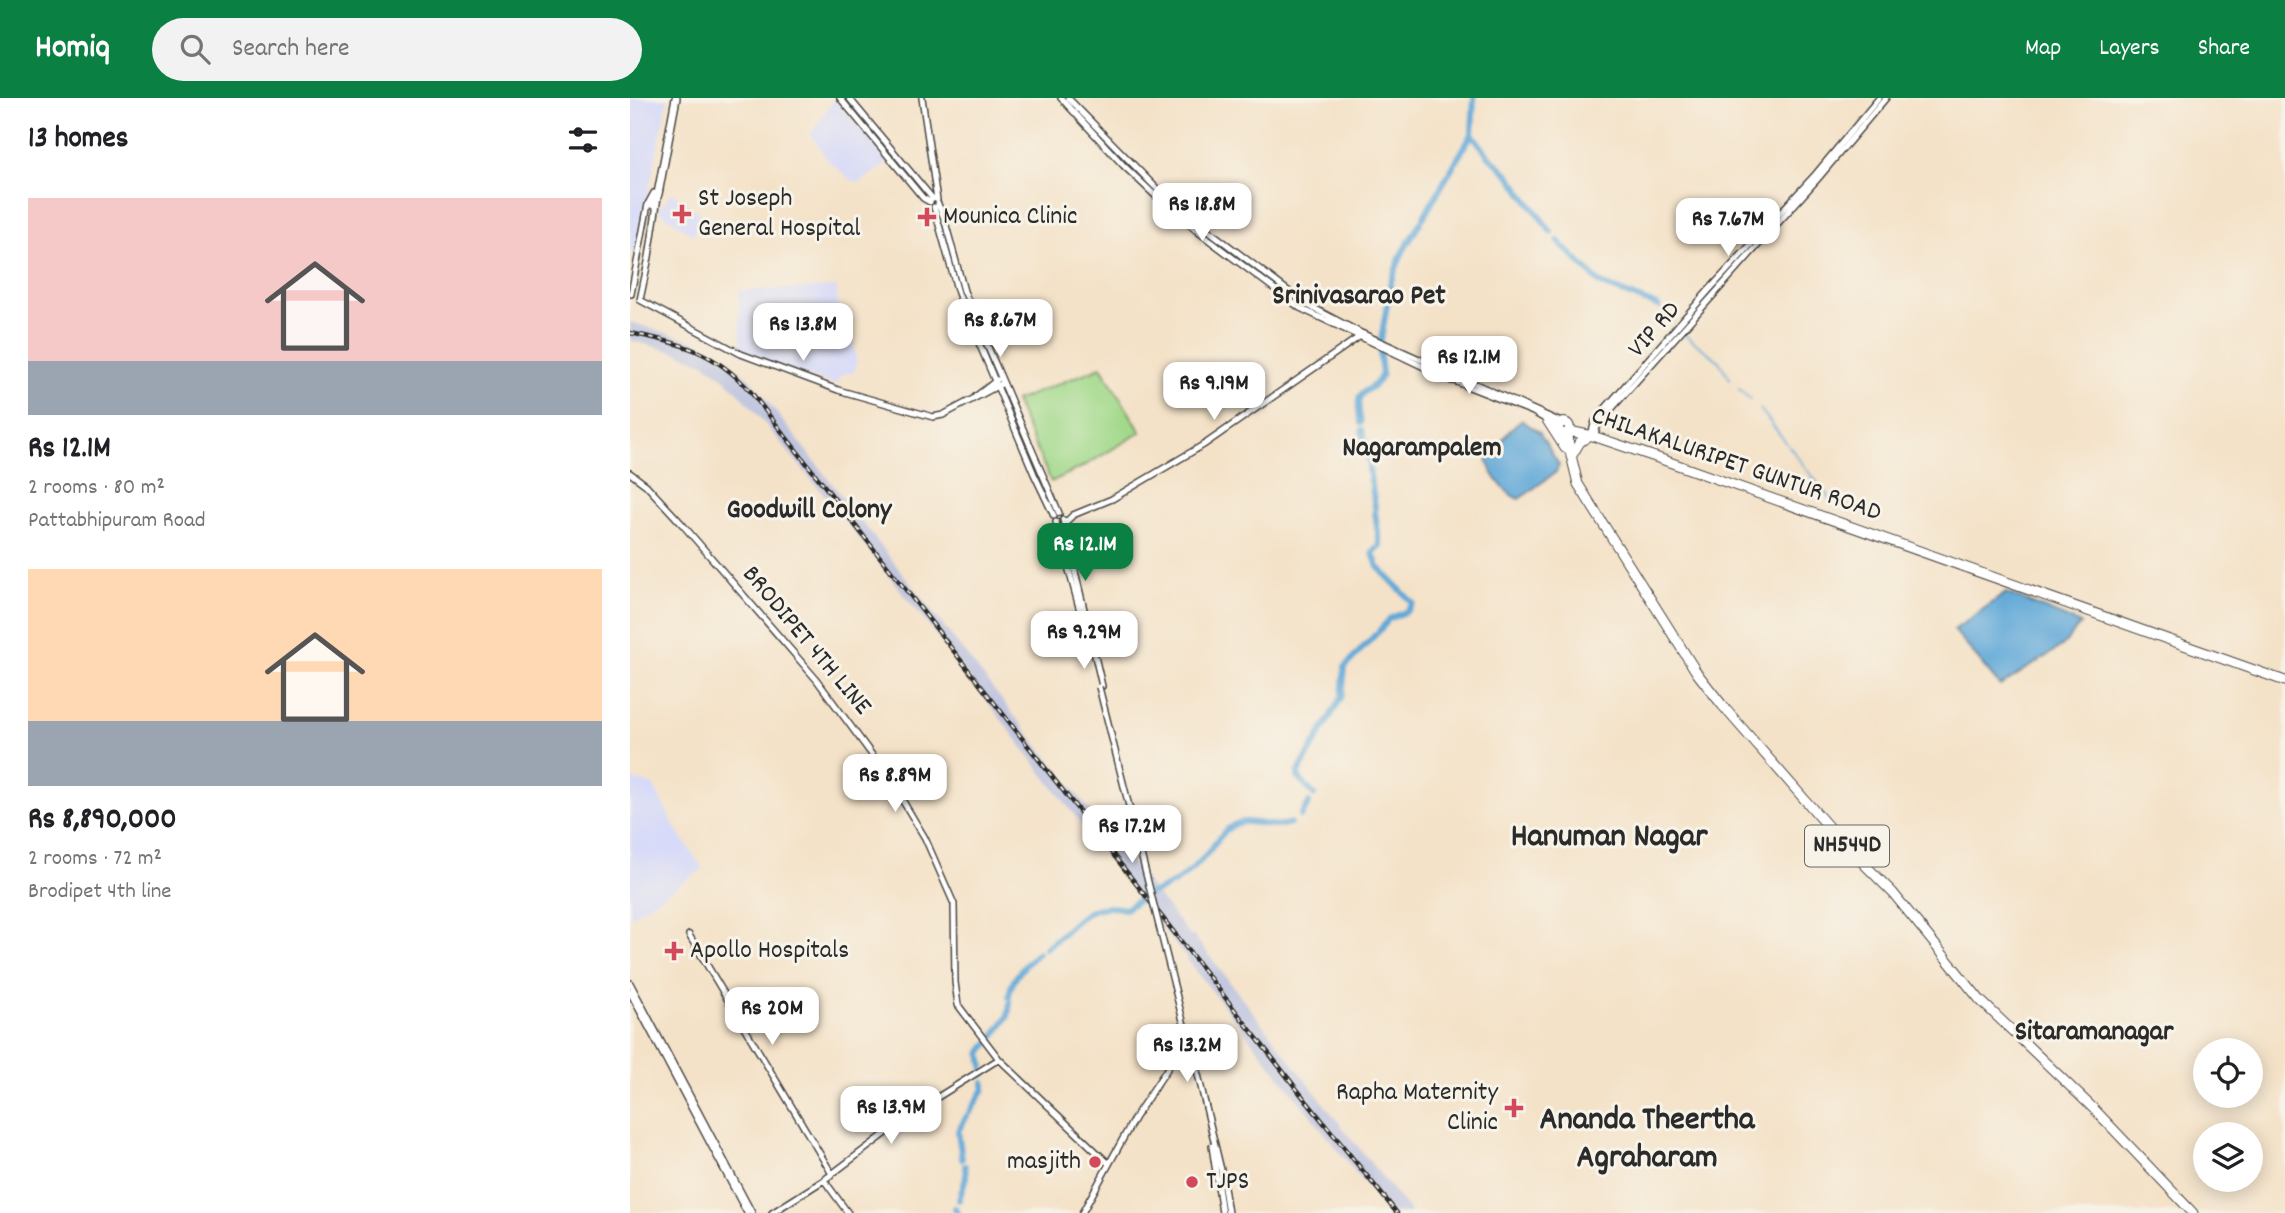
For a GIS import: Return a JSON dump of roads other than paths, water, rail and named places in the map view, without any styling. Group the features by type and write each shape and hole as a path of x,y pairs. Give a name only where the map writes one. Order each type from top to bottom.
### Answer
{"highway":[{"name":"NH544D","path":"1547,420 1568,453 1578,484 1710,691 1840,840 1893,893 1980,1000 2096,1111 2193,1213"},
{"name":"CHILAKALURIPET GUNTUR ROAD","path":"1565,429 1592,434 2285,678"},
{"name":"NH544D","path":"1565,429 1571,479 1575,489 1710,699 1832,838 1881,887 1969,995 2130,1152 2185,1213"},
{"path":"1568,453 1592,434"}],"main road":[{"path":"656,193 674,98"}],"street":[{"path":"840,98 923,198 934,202"},
{"path":"849,98 944,218 964,290 1034,474 1064,527 1101,687"},
{"path":"922,98 934,202"},
{"path":"1061,98 1139,180 1191,226 1300,308 1372,341"},
{"path":"1068,98 1137,171 1189,217 1304,303 1372,341 1565,429"},
{"name":"VIP RD","path":"1592,434 1595,421 1814,176 1879,98"},
{"name":"VIP RD","path":"1678,329 1821,175 1886,98"},
{"path":"631,294 649,204 656,193"},
{"path":"656,193 652,244 640,300 741,354 870,399 933,417 943,415 999,382"},
{"path":"630,253 639,258"},
{"path":"630,259 639,258"},
{"path":"1058,516 1073,515 1112,499 1205,444 1359,337"},
{"path":"1453,377 1533,407 1565,429"},
{"name":"BRODIPET 4TH LINE","path":"630,473 646,485 680,522 816,679 889,778 925,838 954,904 958,1005 999,1059 1108,1163"},
{"path":"1064,527 1073,515"},
{"path":"1058,516 1222,1174 1228,1213"},
{"path":"689,934 832,1174"},
{"path":"630,983 749,1213"},
{"path":"630,992 749,1213"},
{"path":"1082,1213 1148,1096 1187,1038"},
{"path":"772,1213 824,1180 917,1110 999,1059"},
{"path":"1209,1126 1222,1213"},
{"path":"824,1180 848,1213"}],"water":[{"path":"1521,420 1539,432 1559,465 1556,472 1519,499 1499,483 1487,460"},
{"path":"2006,593 2081,624 2062,646 2000,686 1954,630"}],"waterway":[{"path":"1423,218 1472,134 1474,98"},
{"path":"1472,134 1488,155 1509,175 1551,232"},
{"path":"1361,423 1361,395 1378,382 1382,374 1381,340 1391,281 1402,253 1420,223"},
{"path":"1558,241 1601,284 1658,306"},
{"path":"1658,306 1674,321"},
{"path":"1682,333 1718,360 1730,379"},
{"path":"1739,389 1751,400"},
{"path":"1760,409 1830,499"},
{"path":"1362,430 1369,463"},
{"path":"1369,469 1371,482"},
{"path":"1372,487 1375,507"},
{"path":"1375,512 1380,546"},
{"path":"1376,549 1373,553 1378,567 1413,603 1407,611 1389,619"},
{"path":"1379,631 1386,623"},
{"path":"1314,795 1298,777 1298,773 1342,696 1345,667 1375,635"},
{"path":"1301,816 1309,803"},
{"path":"1147,894 1174,883 1190,871 1223,834 1238,823 1290,823"},
{"path":"1045,948 1090,911 1111,907 1125,909 1142,898"},
{"path":"1009,997 1015,978 1038,953"},
{"path":"989,1043 1008,1016 1010,1003"},
{"path":"983,1066 981,1053 986,1046"},
{"path":"970,1112 984,1089 984,1082"},
{"path":"962,1159 958,1131 967,1116"},
{"path":"959,1200 966,1177 965,1166"},
{"path":"955,1208 958,1213"}],"railway":[{"path":"630,333 696,351 723,366 750,391 1303,1097 1397,1213"}],"place":[{"name":"St Joseph General Hospital","path":"682,214"},
{"name":"Mounica Clinic","path":"927,217"},
{"name":"Apollo Hospitals","path":"674,951"},
{"name":"Rapha Maternity Clinic","path":"1514,1108"},
{"name":"masjith","path":"1095,1162"},
{"name":"TJPS","path":"1192,1182"}],"district":[{"name":"Srinivasarao Pet","path":"1359,298"},
{"name":"Nagarampalem","path":"1422,450"},
{"name":"Goodwill Colony","path":"809,512"},
{"name":"Hanuman Nagar","path":"1609,838"},
{"name":"Sitaramanagar","path":"2094,1034"},
{"name":"Ananda Theertha Agraharam","path":"1647,1140"}]}
